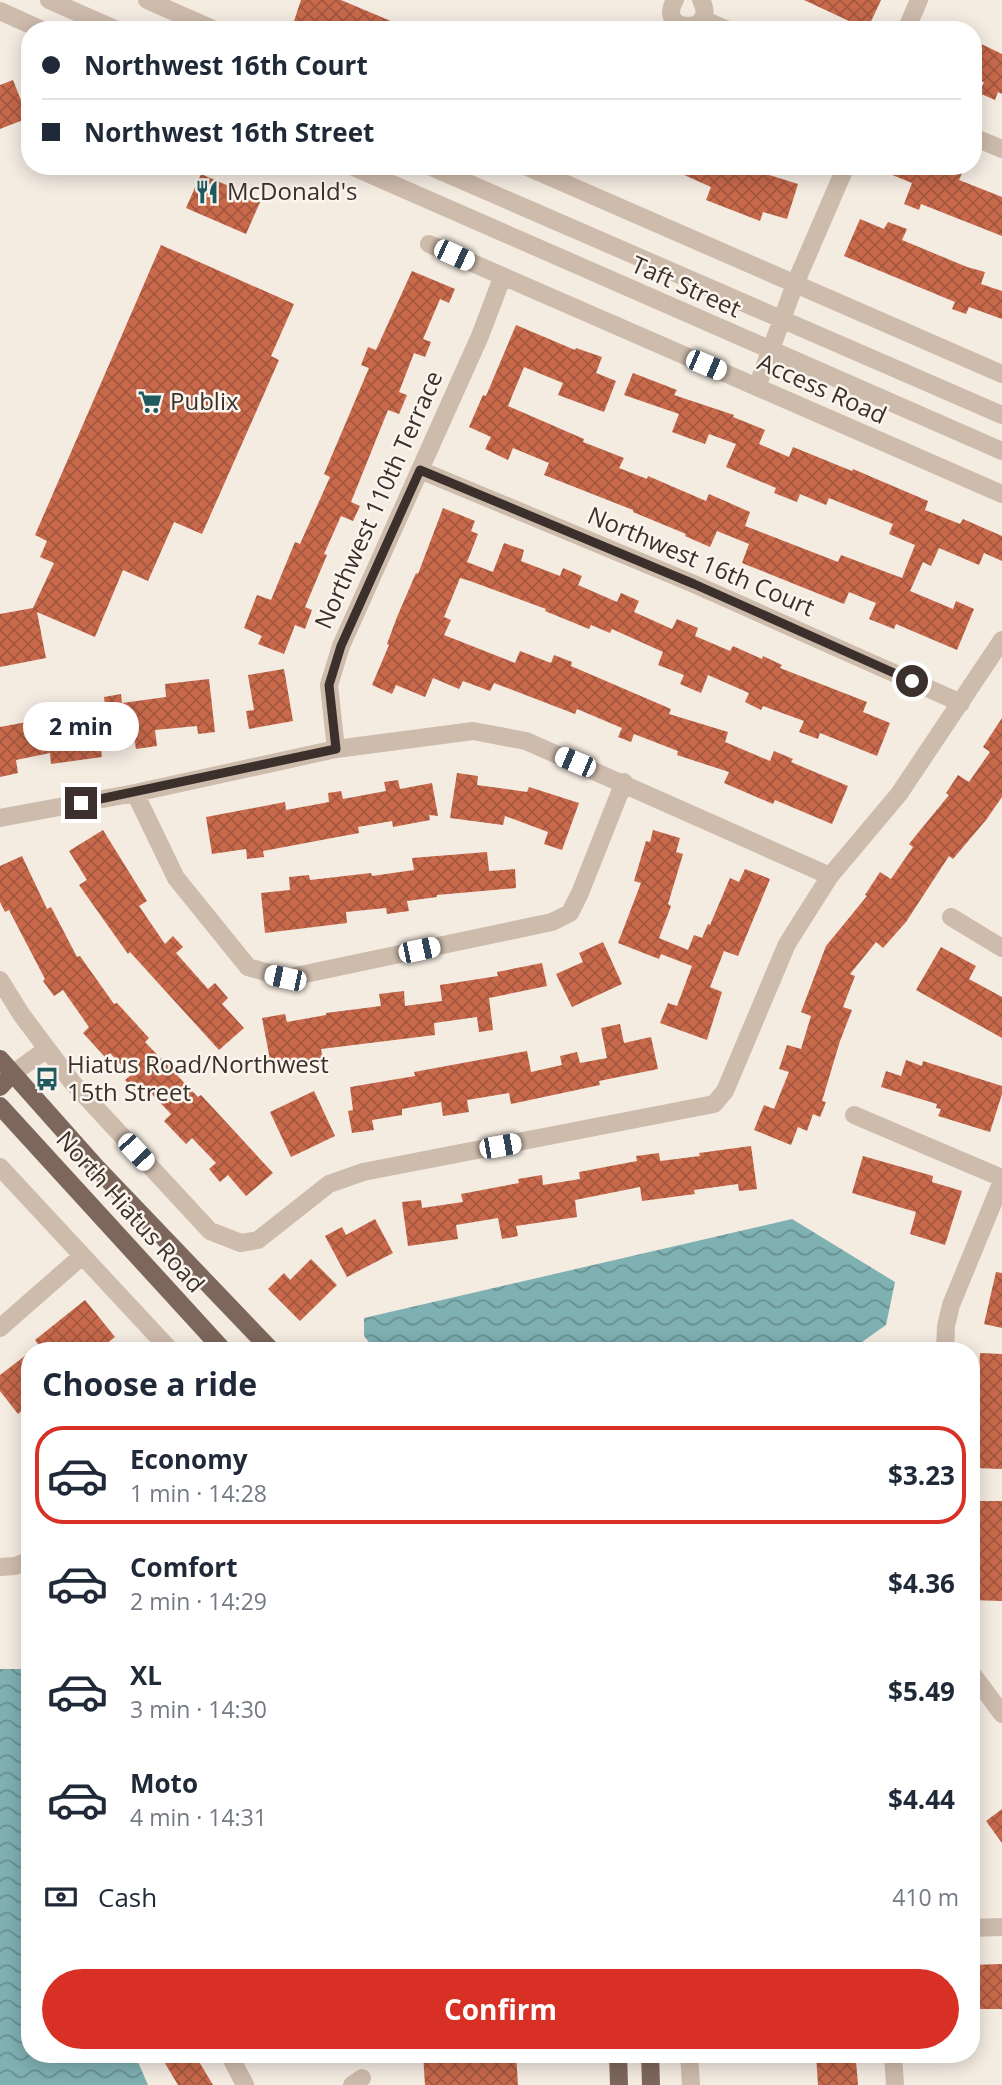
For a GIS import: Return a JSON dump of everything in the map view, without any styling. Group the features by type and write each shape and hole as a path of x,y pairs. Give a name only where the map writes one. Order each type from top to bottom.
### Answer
{"main road":[{"name":"North Hiatus Road","path":"0,1059 6,1081 96,1167 263,1342"},
{"name":"North Hiatus Road","path":"0,1106 216,1342"},
{"path":"618,2063 619,2085"},
{"path":"650,2063 651,2085"}],"street":[{"path":"48,0 96,21"},
{"path":"147,0 195,21"},
{"path":"675,0 671,14 676,21"},
{"path":"700,21 704,10 701,0"},
{"path":"910,21 919,0"},
{"path":"0,11 22,21"},
{"path":"702,19 707,21"},
{"path":"982,140 1002,149"},
{"name":"Taft Street","path":"386,175 771,350 1002,451"},
{"name":"Taft Street","path":"450,175 1002,415"},
{"name":"Taft Street","path":"546,175 1002,374"},
{"path":"757,387 796,284 842,175"},
{"name":"Access Road","path":"429,244 1002,494"},
{"name":"Northwest 110th Terrace","path":"336,749 329,685 341,646 480,336 502,278"},
{"name":"Northwest 16th Court","path":"420,470 694,584 961,703"},
{"path":"0,980 72,1082 210,1231 241,1243 258,1240 329,1184 363,1172 714,1104 725,1091 787,944 830,876 899,794 1002,640"},
{"path":"0,818 135,793 336,749 472,731 526,741 624,782 830,876"},
{"path":"135,793 176,878 248,967 285,978 552,922 570,912 624,782"},
{"path":"951,917 1002,948"},
{"path":"6,1081 47,1049"},
{"path":"854,1115 1002,1180 951,1305 945,1342"},
{"path":"0,1167 163,1342"},
{"path":"0,1328 82,1256"},
{"path":"0,1567 21,1564"},
{"path":"980,1684 1002,1714"},
{"path":"980,1928 1002,1927"},
{"path":"234,2063 245,2085"},
{"path":"690,2063 691,2085"},
{"path":"894,2063 895,2085"}],"water":[{"path":"792,1219 895,1282 886,1325 862,1342 369,1342 364,1336 364,1318"},
{"path":"0,1669 21,1669 21,2063 138,2063 148,2085 0,2085"}],"building":[{"path":"301,0 341,0 391,21 294,21"},
{"path":"804,0 881,0 871,21 849,21"},
{"path":"982,44 1002,54 1002,94 998,92 995,100 982,94"},
{"path":"13,80 21,100 21,121 0,129 0,85"},
{"path":"201,175 261,200 246,234 186,208"},
{"path":"684,175 770,175 798,184 787,219 763,212 760,221 706,200 711,187"},
{"path":"892,175 961,175 959,180 1002,197 1002,236 921,204 919,210 904,204 912,183"},
{"path":"860,219 884,229 888,222 907,229 902,240 985,272 981,284 1002,291 1002,319 969,307 966,314 952,309 955,302 844,256"},
{"path":"161,245 294,304 271,356 279,360 202,534 174,522 148,581 123,570 95,637 37,612 46,658 0,667 0,614 33,608 54,563 40,557 47,541 35,535"},
{"path":"412,271 455,289 449,303 440,299 423,339 431,342 425,357 414,353 399,392 407,395 399,414 388,410 351,502 360,506 353,521 341,516 305,607 312,610 305,629 295,625 284,654 258,644 262,636 244,628 257,595 271,600 295,542 300,544 330,477 324,474 369,368 361,365 368,347 376,350"},
{"path":"516,325 575,350 576,348 602,357 596,373 616,381 604,412 558,395 563,383 524,367 508,406 584,439 583,442 624,458 619,468 647,479 648,476 706,501 709,494 750,512 745,526 838,562 841,555 902,578 915,545 889,534 893,524 829,498 826,505 800,494 797,502 774,493 776,488 726,467 736,444 709,434 705,444 672,432 679,414 624,395 633,373 677,390 674,395 734,415 733,417 765,430 759,444 789,457 793,447 852,471 853,469 928,501 925,510 960,524 963,519 1002,536 1002,561 984,553 979,565 939,548 931,566 923,562 910,591 953,609 956,601 974,609 957,650 896,624 894,629 869,619 876,603 849,592 844,604 742,563 749,544 717,531 710,547 633,510 544,475 549,463 513,448 508,460 485,449 491,437 469,427 483,395 486,396"},
{"path":"443,508 475,521 471,531 478,534 467,562 493,572 504,543 524,550 521,561 560,576 563,568 582,576 578,585 617,602 621,593 639,601 634,612 672,629 677,619 698,628 695,636 730,651 733,646 762,659 763,656 782,665 780,668 867,702 863,712 890,723 877,756 820,733 818,739 799,732 804,721 763,706 761,710 745,702 749,693 708,675 701,693 680,684 684,675 658,665 663,652 612,629 610,633 591,625 589,629 545,611 546,609 470,581 460,578 444,617 451,620 444,635 515,663 520,651 551,663 554,655 572,662 571,666 671,709 669,714 728,732 725,742 770,761 774,751 793,759 791,762 848,786 832,824 775,800 773,804 724,783 729,772 677,755 678,751 634,734 631,742 618,737 622,728 577,709 575,714 494,683 490,691 463,681 459,689 433,678 425,697 396,685 392,694 372,685 389,645 387,644 397,617 416,573 418,574"},
{"path":"284,669 293,721 249,729 246,711 254,710 248,675"},
{"path":"209,679 215,732 198,734 197,726 155,730 157,746 136,749 134,738 100,743 102,757 51,764 50,753 16,760 18,773 0,777 0,727 106,713 104,697 121,694 122,703 166,697 165,684"},
{"path":"1002,718 1002,797 953,859 949,856 906,922 883,948 876,942 850,974 855,976 843,1007 852,1010 822,1101 826,1102 820,1117 813,1114 807,1131 798,1127 791,1145 754,1130 764,1105 774,1109 789,1072 779,1069 787,1045 801,1049 811,1016 801,1012 826,946 867,896 865,895 880,872 891,879 913,847 909,844 949,795 946,793 958,775 969,782 990,752 983,747"},
{"path":"457,773 478,776 477,785 527,792 529,787 579,803 562,850 544,844 548,832 505,816 503,825 450,818"},
{"path":"398,780 400,789 432,783 438,816 429,815 430,820 393,827 392,821 358,827 359,833 263,851 264,857 247,859 246,849 212,854 206,817 285,802 286,810 329,802 328,793 341,791 343,799 386,791 384,782"},
{"path":"103,830 147,901 139,906 165,944 173,936 183,947 176,953 208,989 215,983 228,998 222,1004 244,1028 219,1050 130,952 128,954 79,885 87,880 69,851"},
{"path":"653,830 680,838 676,852 683,854 668,904 671,906 659,938 688,950 694,935 702,938 708,924 710,925 730,878 739,882 745,869 770,879 738,956 724,951 710,987 722,992 707,1040 660,1023 668,1003 677,1006 692,966 661,954 659,959 618,943 641,883 634,881 646,841 650,842"},
{"path":"487,852 489,871 515,869 516,888 437,895 407,901 409,911 387,914 386,908 346,912 347,923 265,933 261,893 290,890 289,877 309,875 310,880 371,873 372,876 414,870 412,858"},
{"path":"22,856 47,909 51,907 77,957 80,956 114,1004 117,1003 149,1038 145,1042 198,1097 201,1095 273,1173 246,1196 228,1175 220,1182 209,1169 216,1163 192,1138 186,1144 164,1121 171,1114 142,1084 135,1091 125,1080 131,1075 110,1053 105,1057 83,1033 89,1027 63,990 54,996 43,981 45,979 9,910 5,912 0,902 0,866"},
{"path":"603,942 622,984 572,1007 556,974 583,962 579,953"},
{"path":"941,947 976,966 969,979 1002,997 1002,1038 916,990"},
{"path":"542,963 547,986 489,998 493,1030 479,1032 477,1017 434,1023 435,1035 321,1049 324,1065 305,1068 303,1059 271,1065 262,1018 285,1014 287,1022 326,1013 381,1006 379,994 404,991 405,1006 442,1001 440,985 498,976 497,972"},
{"path":"620,1024 624,1043 651,1037 658,1069 599,1081 600,1085 511,1104 509,1093 467,1100 469,1112 443,1116 441,1102 402,1109 402,1115 372,1120 374,1130 352,1133 348,1111 353,1110 350,1087 415,1076 414,1072 527,1051 531,1072 562,1065 560,1056 577,1052 580,1063 607,1058 601,1028"},
{"path":"906,1060 922,1066 923,1061 1002,1086 990,1132 938,1116 941,1109 936,1108 937,1104 881,1087 886,1071 901,1076"},
{"path":"314,1091 335,1136 291,1157 270,1112"},
{"path":"751,1146 757,1189 739,1191 738,1184 694,1190 695,1194 642,1201 640,1187 575,1200 577,1217 516,1226 518,1236 502,1239 498,1218 456,1225 458,1239 408,1246 402,1202 421,1200 422,1208 463,1202 461,1194 519,1183 518,1179 542,1175 543,1185 580,1179 579,1172 637,1161 636,1156 659,1153 660,1161"},
{"path":"863,1156 933,1176 932,1182 962,1191 945,1245 910,1234 916,1212 852,1193"},
{"path":"375,1219 393,1253 347,1277 325,1236 342,1227 346,1235"},
{"path":"311,1259 337,1285 300,1321 268,1289 284,1273 290,1280"},
{"path":"996,1272 1002,1273 1002,1328 984,1324"},
{"path":"85,1300 115,1337 109,1342 35,1340"},
{"path":"980,1353 1002,1354 1002,1469 980,1468"},
{"path":"21,1359 21,1412 18,1414 0,1391 0,1375"},
{"path":"980,1501 1002,1501 1002,1601 980,1600"},
{"path":"1002,1809 1002,1843 986,1821"},
{"path":"1002,1964 1002,2009 980,2009 980,1965"},
{"path":"165,2063 200,2063 213,2085 178,2085"},
{"path":"424,2063 517,2063 518,2085 425,2085"},
{"path":"817,2063 856,2063 858,2085 818,2085"}],"place":[{"name":"McDonald's","path":"207,192"},
{"name":"Publix","path":"150,402"},
{"name":"Hiatus Road/Northwest 15th Street","path":"47,1079"}],"route":[{"path":"81,803 336,749 329,685 341,646 420,470 694,584 912,681"}]}
